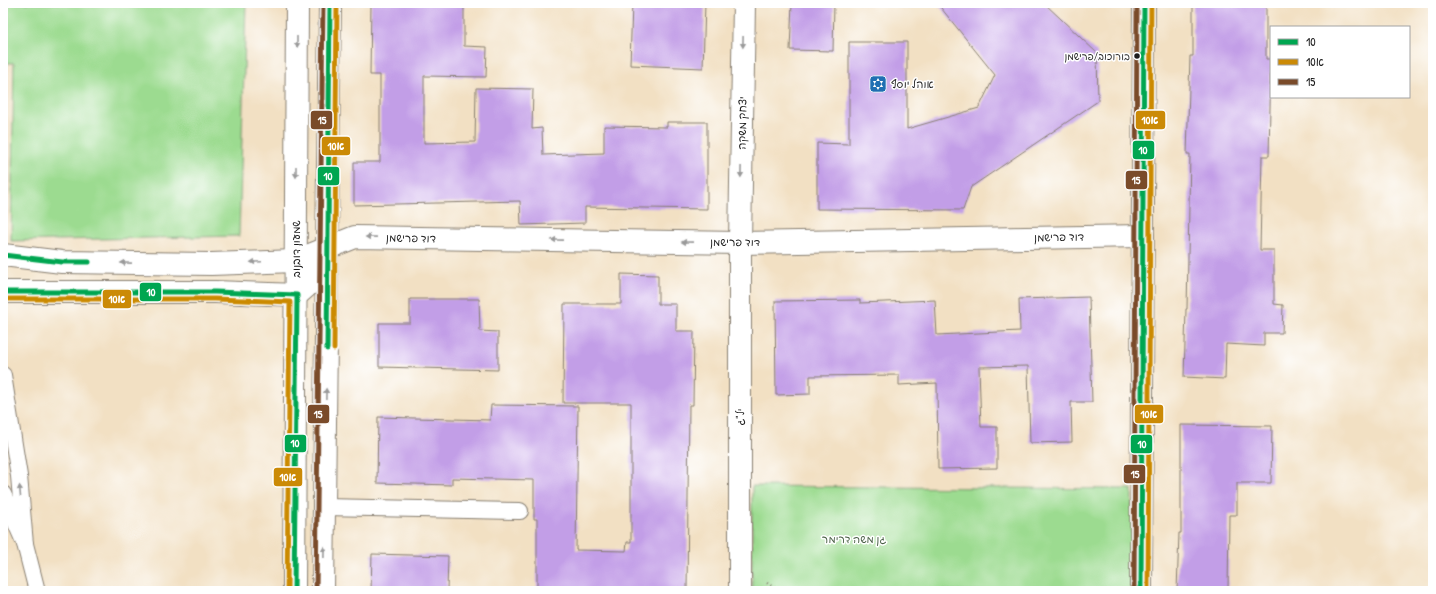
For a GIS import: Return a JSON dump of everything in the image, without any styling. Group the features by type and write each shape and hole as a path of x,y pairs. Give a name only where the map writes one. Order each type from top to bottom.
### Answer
{"street":[{"name":"שמעון דובנוב","path":"294,591 297,3"},
{"path":"323,591 330,3"},
{"name":"יצחק משקה","path":"740,242 744,3"},
{"path":"1141,591 1144,3"},
{"name":"דוד פרישמן","path":"3,255 62,262 211,264 295,261 355,237 740,242 1143,236"},
{"name":"יל\"ג","path":"740,242 740,591"},
{"path":"3,292 216,292 296,295 306,287 328,248"}],"lane":[{"path":"3,375 19,476 25,544 37,591"},
{"path":"3,494 25,544"},
{"path":"324,507 520,511"}],"green space":[{"path":"3,3 246,3 239,236 11,241 14,63 3,63"},
{"name":"גן משה דרימר","path":"752,486 1132,489 1131,591 752,591"}],"building":[{"path":"371,3 464,3 464,46 487,47 486,77 424,76 424,143 475,142 476,88 533,89 532,129 542,128 543,155 604,153 604,126 667,127 667,122 707,122 707,209 585,207 585,223 521,225 520,201 354,205 354,162 380,162 380,75 370,75"},
{"path":"632,3 705,3 703,68 630,65"},
{"path":"792,3 834,3 833,51 790,50"},
{"path":"937,3 1044,3 1097,53 1098,101 971,187 963,210 817,209 817,143 849,144 849,42 907,42 907,129 979,108 995,75"},
{"path":"1193,3 1266,3 1266,59 1270,59 1269,156 1262,156 1260,250 1274,250 1274,304 1283,305 1282,333 1264,333 1264,346 1226,344 1225,379 1184,377 1190,154 1187,154 1190,56 1193,56"},
{"path":"621,274 658,275 658,304 676,304 676,331 694,331 693,405 689,405 687,591 537,591 537,519 534,519 534,480 452,478 452,485 377,483 378,417 490,420 491,405 578,406 576,550 626,551 627,542 631,542 631,403 563,403 564,304 621,304"},
{"path":"1089,297 1092,402 1071,402 1072,442 1030,443 1028,366 979,367 981,427 997,427 997,468 938,469 937,383 899,385 899,375 810,376 810,394 776,395 775,301 860,300 860,303 935,300 937,335 1020,331 1019,299"},
{"path":"410,299 479,299 480,331 498,332 498,370 379,367 379,323 410,323"},
{"path":"1181,425 1272,426 1271,483 1237,483 1237,515 1229,515 1228,591 1177,591 1179,533 1181,533"},
{"path":"372,554 448,556 447,591 371,591"}],"transit line":[{"name":"15","path":"316,591 323,3"},
{"name":"10","path":"327,349 330,3"},
{"name":"10א","path":"334,349 337,3"},
{"name":"15","path":"1134,591 1137,3"},
{"name":"10","path":"1141,591 1144,3"},
{"name":"10א","path":"1148,591 1151,3"},
{"name":"10","path":"3,255 62,262 89,262"},
{"name":"10","path":"3,292 215,292 297,295 294,591"},
{"name":"10א","path":"3,299 215,299 290,302 287,591"}],"place":[{"name":"בורוכוב/פרישמן","path":"1137,56"},
{"name":"אוהל יוסף","path":"878,84"}]}
